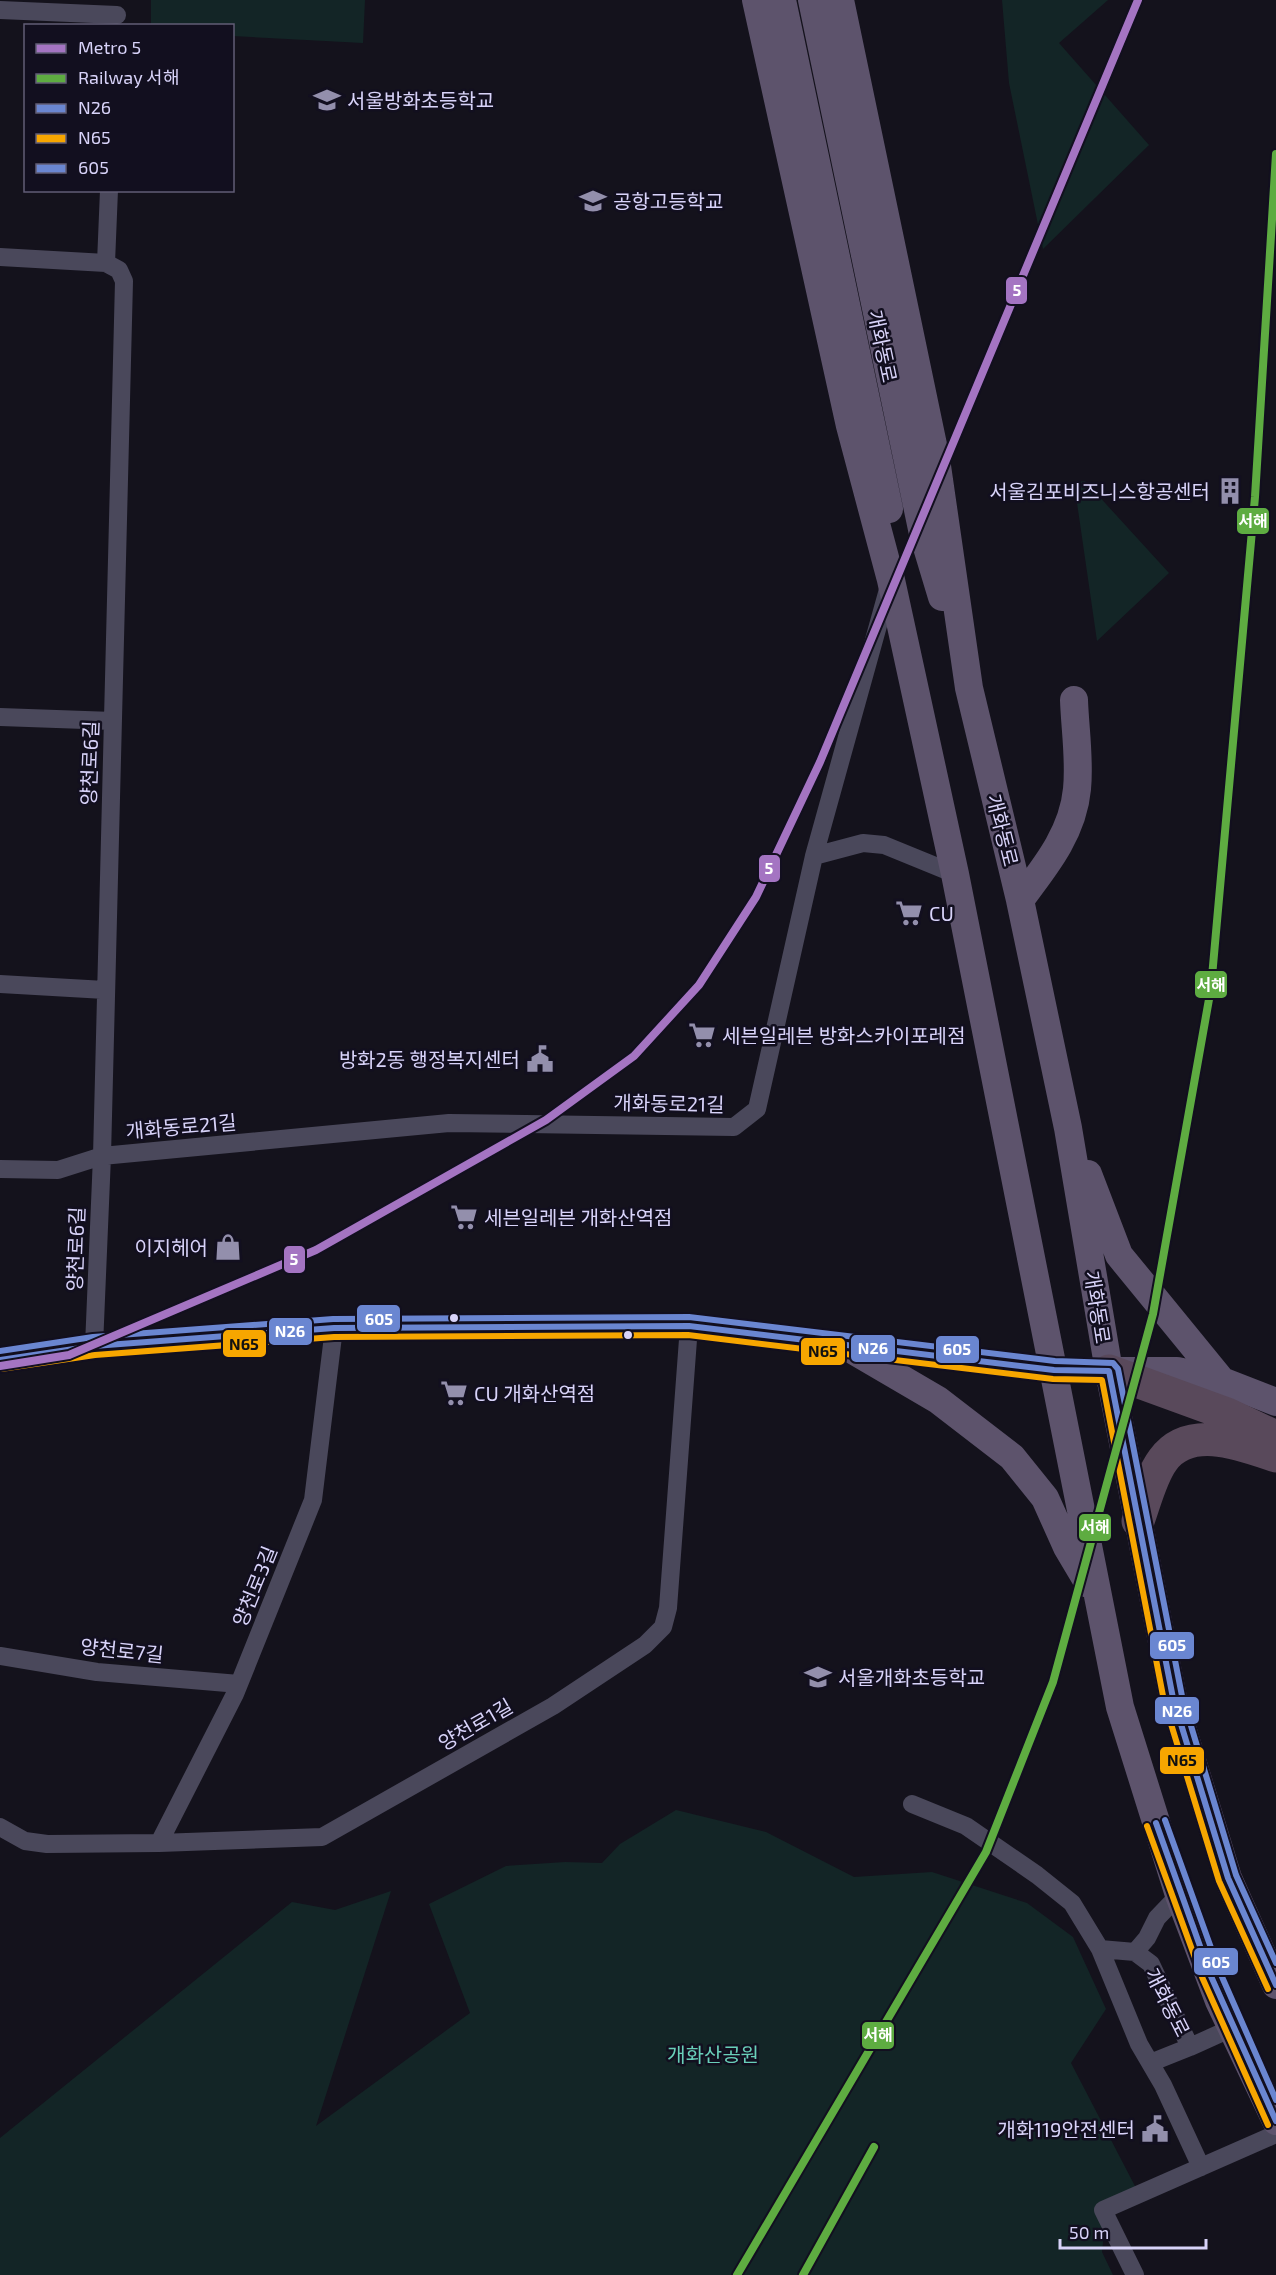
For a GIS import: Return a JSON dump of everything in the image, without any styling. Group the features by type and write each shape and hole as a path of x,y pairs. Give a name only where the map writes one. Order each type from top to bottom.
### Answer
{"highway":[{"path":"1109,1371 1227,1414 1276,1437"},
{"path":"1137,1521 1162,1461 1178,1445 1198,1438 1276,1455"}],"main road":[{"name":"개화동로","path":"756,0 850,426 891,580 955,874 1120,1707 1179,1895 1232,2028 1276,2121"},
{"name":"개화동로","path":"782,0 889,505 891,580"},
{"name":"개화동로","path":"812,0 922,534 969,688 1020,900 1068,1128 1109,1371 1173,1698 1228,1878 1276,1985"},
{"name":"개화동로","path":"840,0 936,459 969,688"},
{"path":"1020,900 1065,836 1073,811 1077,788 1074,700"},
{"path":"1068,1128 1119,1255 1222,1381"},
{"path":"0,1360 94,1347 333,1328 689,1326 1054,1370 1177,1371 1222,1381 1276,1402"},
{"path":"844,1345 938,1400 1012,1457 1045,1498 1067,1547 1100,1603"}],"street":[{"path":"0,10 117,14"},
{"path":"0,257 106,263 109,192"},
{"name":"양천로6길","path":"94,1347 102,1156 123,281 119,270 106,263"},
{"name":"개화동로21길","path":"0,1169 58,1170 102,1156 449,1123 734,1127 757,1109 814,856 891,580"},
{"path":"0,717 113,721"},
{"path":"814,856 863,843 884,845 955,874"},
{"path":"0,984 105,990"},
{"name":"양천로1길","path":"0,1827 25,1841 47,1844 159,1843 322,1837 553,1706 645,1645 663,1627 668,1608 689,1326"},
{"name":"양천로3길","path":"159,1843 239,1684 313,1500 333,1328"},
{"name":"양천로7길","path":"0,1656 97,1672 239,1684"},
{"path":"912,1804 966,1826 1037,1875 1071,1903 1100,1949 1139,2044 1163,2085 1201,2167"},
{"name":"개화동로","path":"1135,1952 1147,1938 1157,1918 1179,1895"},
{"name":"개화동로","path":"1100,1949 1135,1952 1151,1964 1190,2047 1232,2028"},
{"path":"1150,2063 1190,2047"},
{"path":"1135,2275 1104,2210 1276,2134"}],"green space":[{"path":"151,0 365,0 363,43 234,36 234,24 151,24"},
{"path":"1002,0 1108,0 1059,43 1149,145 1043,249 1009,83"},
{"path":"1085,481 1169,573 1097,641 1075,489 1078,482"},
{"name":"개화산공원","path":"676,1810 766,1832 854,1877 932,1872 1027,1903 1073,1937 1106,2009 1071,2063 1137,2190 1106,2213 1102,2252 1113,2275 0,2275 0,2138 292,1902 335,1910 391,1891 316,2126 470,2013 429,1904 506,1866 565,1862 602,1863 620,1844"}],"metro line":[{"name":"5","path":"0,1366 69,1355 316,1250 546,1120 634,1056 699,985 756,897 820,762 1138,0"}],"rail line":[{"name":"서해","path":"737,2275 986,1852 1053,1682 1153,1314 1211,988 1255,497 1276,154"},
{"name":"서해","path":"803,2275 874,2147"}],"transit line":[{"name":"605","path":"0,1351 93,1337 333,1319 689,1317 1055,1361 1113,1363 1118,1369 1182,1696 1236,1875 1276,1963"},
{"name":"N26","path":"0,1360 94,1346 334,1328 689,1326 1054,1370 1109,1371 1173,1698 1228,1878 1276,1985"},
{"name":"N65","path":"1,1369 95,1355 334,1337 688,1335 1053,1379 1102,1380 1164,1701 1219,1881 1268,1989"},
{"name":"605","path":"1165,1820 1219,1970 1276,2100"},
{"name":"N26","path":"1156,1823 1210,1974 1276,2121"},
{"name":"N65","path":"1147,1826 1202,1977 1268,2125"}],"place":[{"name":"서울방화초등학교","path":"327,100"},
{"name":"공항고등학교","path":"593,201"},
{"name":"서울김포비즈니스항공센터","path":"1230,491"},
{"name":"CU","path":"909,913"},
{"name":"세븐일레븐 방화스카이포레점","path":"702,1035"},
{"name":"방화2동 행정복지센터","path":"540,1059"},
{"name":"세븐일레븐 개화산역점","path":"464,1217"},
{"name":"이지헤어","path":"228,1247"},
{"name":"CU 개화산역점","path":"454,1393"},
{"name":"서울개화초등학교","path":"818,1677"},
{"name":"개화119안전센터","path":"1155,2129"}]}
